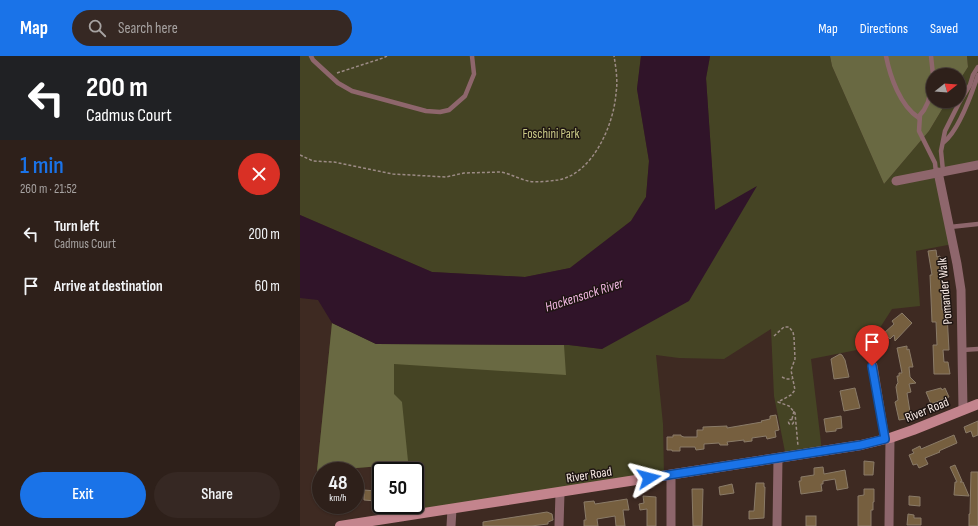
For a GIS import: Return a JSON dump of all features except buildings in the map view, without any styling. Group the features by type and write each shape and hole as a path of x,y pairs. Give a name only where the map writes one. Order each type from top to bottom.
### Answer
{"main road":[{"name":"River Road","path":"342,526 861,445 912,430 978,404"}],"street":[{"path":"896,181 978,165"},
{"name":"Pomander Walk","path":"939,172 961,290 964,410"},
{"path":"872,366 887,438 889,526"},
{"path":"777,526 778,458"},
{"path":"671,475 671,526"},
{"path":"560,492 560,526"},
{"path":"451,526 452,509"}],"lane":[{"path":"311,56 313,60 338,83 352,91 426,111 440,112 450,110 465,96 474,74 472,56"},
{"path":"886,56 890,76 897,90 910,109 919,118"},
{"path":"931,56 932,68"},
{"path":"939,172 941,151 946,127 970,85 973,75 978,67"},
{"path":"944,142 951,134 966,108 978,75"},
{"path":"926,106 919,118 919,131 939,172"},
{"path":"950,227 978,224"},
{"path":"962,350 978,349"}],"path":[{"path":"329,75 387,56"},
{"path":"300,155 313,161 334,162 393,174 446,177 464,173 501,172 528,181 548,181 569,177 586,165 599,145 608,126 615,103 616,92 616,70 614,56"},
{"path":"774,336 784,327 789,327 793,332 795,355 791,370 795,392 778,402 787,404 796,415 795,423 799,455"},
{"path":"782,377 792,379"},
{"path":"794,411 792,419 789,420 789,423 795,423"},
{"path":"792,419 795,423"}],"green space":[{"name":"Foschini Park","path":"300,56 641,56 637,89 649,161 646,197 631,221 570,268 525,277 432,272 300,215"},
{"path":"710,56 830,56 832,66 884,184 929,131 943,108 966,108 966,70 968,67 967,56 978,56 978,165 939,172 953,244 916,251 920,306 892,309 867,348 811,359 822,451 786,457 774,396 771,329 724,359 679,358 656,355 663,424 664,476 424,513 424,462 372,462 372,467 364,467 364,462 318,462 332,323 376,344 569,345 602,349 756,187 715,211 706,78"},
{"path":"395,514 421,514 395,518"}],"shaded area":[{"path":"830,56 967,56 968,67 966,70 966,68 926,68 926,108 943,108 929,131 884,184 832,66"},
{"path":"332,323 376,344 564,345 566,375 394,364 394,394 402,402 408,462 372,462 372,467 364,467 364,462 318,462"},
{"path":"395,514 414,514 414,515 395,518"}],"water":[{"name":"Hackensack River","path":"641,56 710,56 706,78 715,210 757,186 689,301 602,349 569,345 376,344 332,323 318,300 300,298 300,215 432,272 525,277 570,268 631,221 646,197 649,161 637,89"}],"route":[{"path":"649,478 861,445 885,439 872,366"}]}
